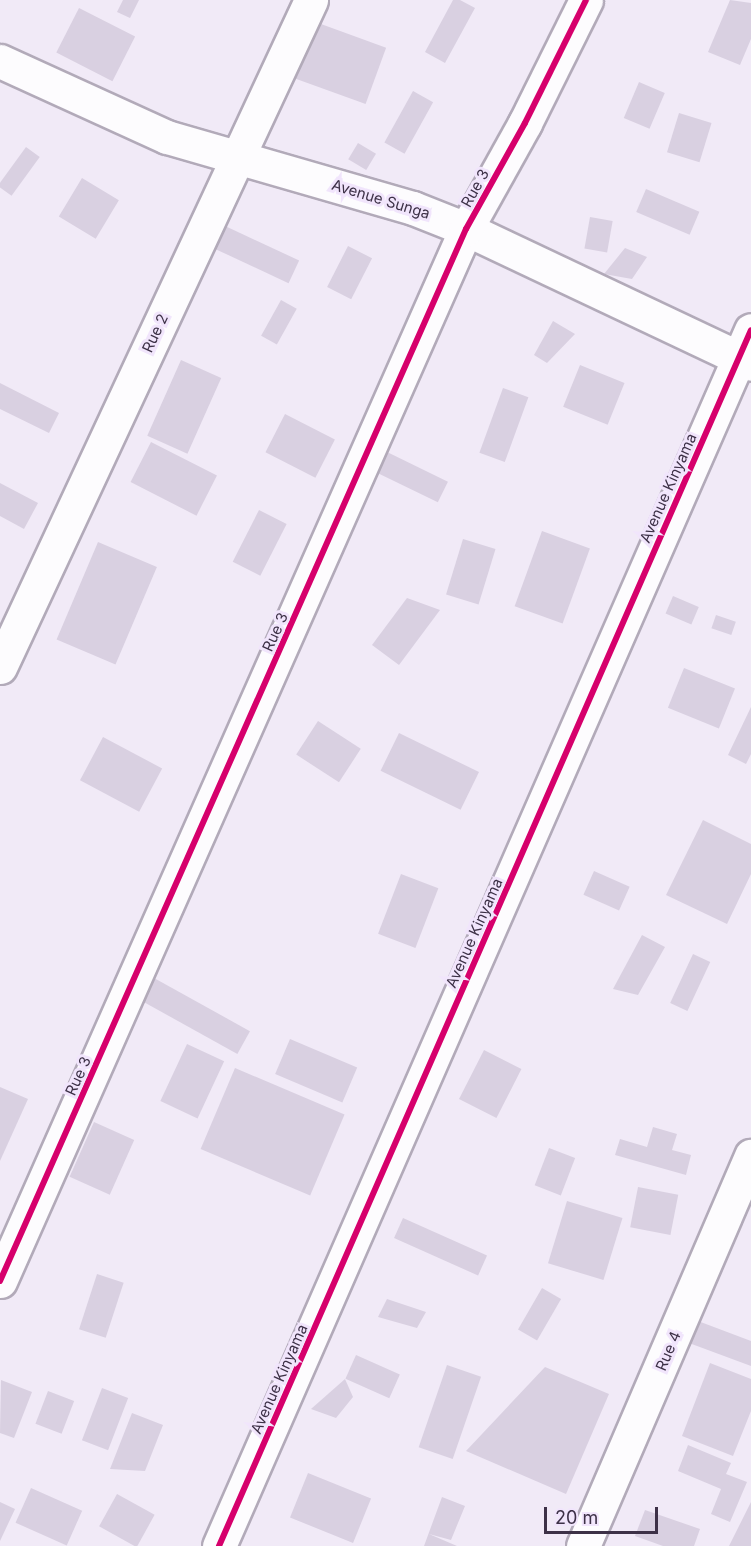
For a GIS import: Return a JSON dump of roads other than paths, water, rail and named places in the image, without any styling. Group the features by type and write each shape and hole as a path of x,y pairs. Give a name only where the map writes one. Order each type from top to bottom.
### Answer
{"street":[{"name":"Rue 2","path":"0,667 311,0"},
{"name":"Rue 3","path":"0,1281 466,229 525,123 586,0"},
{"name":"Avenue Sunga","path":"0,61 167,137 413,208 747,351"},
{"name":"Avenue Kinyama","path":"219,1546 747,351"},
{"name":"Rue 4","path":"584,1546 751,1156"}]}
